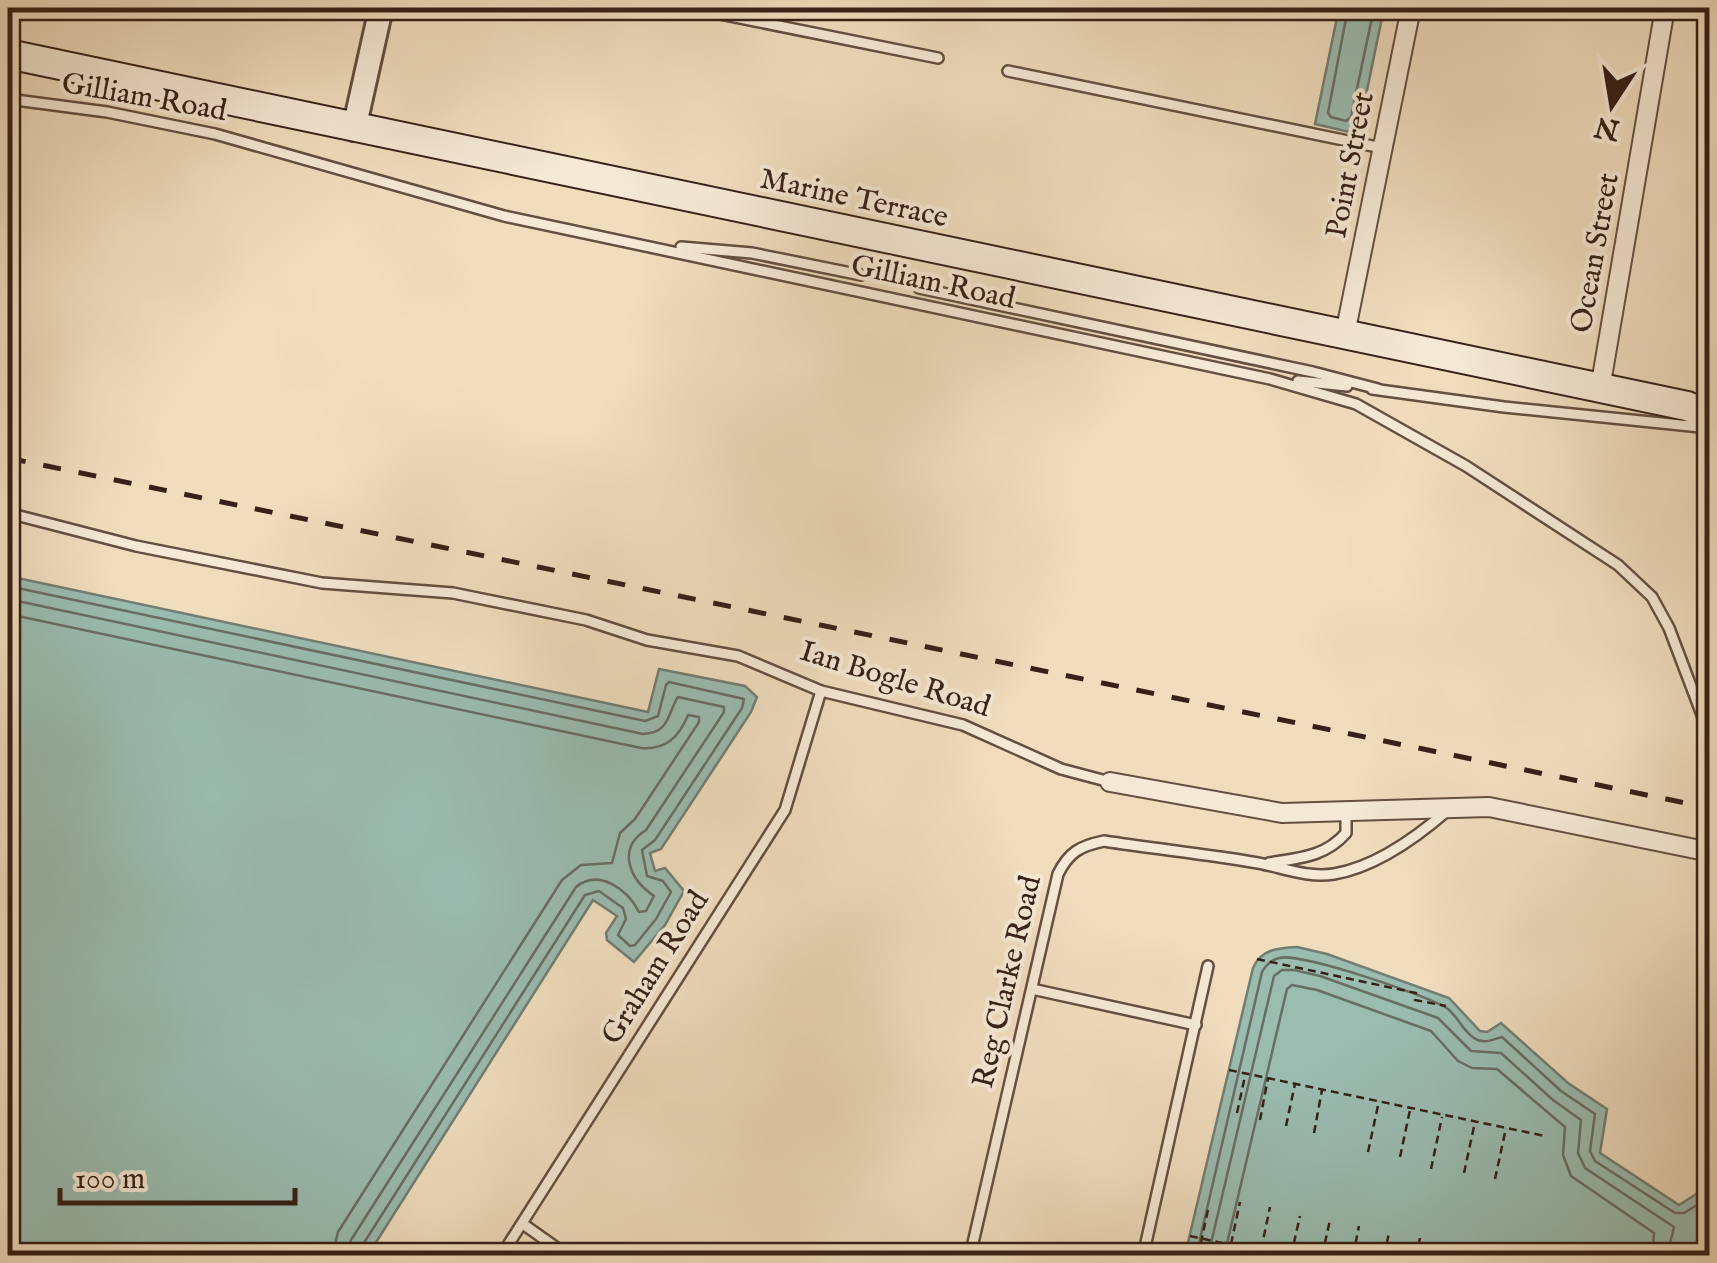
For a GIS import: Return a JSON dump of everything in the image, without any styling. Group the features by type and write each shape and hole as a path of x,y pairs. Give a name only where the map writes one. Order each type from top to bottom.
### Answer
{"main road":[{"name":"Marine Terrace","path":"8,54 1702,408"}],"street":[{"path":"354,129 380,8"},
{"name":"Point Street","path":"1345,334 1411,8"},
{"name":"Ocean Street","path":"1600,389 1665,8"},
{"name":"Ian Bogle Road","path":"1110,782 1282,814 1450,808 1507,810 1710,852"}],"lane":[{"path":"690,8 938,58"},
{"path":"1008,71 1382,148"},
{"name":"Gilliam Road","path":"8,98 107,112 215,134 504,216 1270,378 1356,404 1466,466 1618,565 1652,597 1669,628 1710,736"},
{"path":"646,244 752,253 861,275"},
{"path":"919,288 1378,389"},
{"path":"1270,378 1710,428"},
{"name":"Ian Bogle Road","path":"8,513 136,546 322,584 453,592 586,620 646,640 738,656 821,691 963,725 1062,769 1110,782"},
{"name":"Graham Road","path":"501,1256 784,810 821,691"},
{"path":"1261,864 1316,875 1351,870 1420,834 1450,808"},
{"path":"1261,864 1316,855 1333,848 1346,833 1346,813"},
{"name":"Reg Clarke Road","path":"970,1256 1058,874 1068,856 1084,845 1104,842 1261,864"},
{"path":"1143,1256 1208,966"},
{"path":"1032,988 1196,1025"},
{"path":"523,1224 568,1256"}],"path":[{"path":"1257,959 1416,994 1415,1000 1446,1006"},
{"path":"1229,1070 1545,1136"},
{"path":"1237,1114 1245,1073"},
{"path":"1260,1120 1268,1078"},
{"path":"1286,1126 1295,1084"},
{"path":"1314,1132 1322,1090"},
{"path":"1368,1152 1378,1101"},
{"path":"1400,1157 1410,1108"},
{"path":"1431,1169 1442,1115"},
{"path":"1464,1173 1474,1122"},
{"path":"1495,1179 1506,1128"},
{"path":"1232,1256 1240,1202"},
{"path":"1264,1253 1270,1207"},
{"path":"1198,1256 1208,1210"},
{"path":"1291,1256 1300,1216"},
{"path":"1322,1256 1330,1220"},
{"path":"1353,1256 1359,1226"},
{"path":"1384,1256 1388,1233"},
{"path":"1190,1236 1282,1256"},
{"path":"1416,1256 1420,1238"},
{"path":"1448,1256 1450,1245"},
{"path":"1478,1256 1480,1249"}],"water":[{"path":"1339,8 1384,8 1358,134 1315,124"},
{"path":"8,576 648,712 659,669 745,686 757,697 661,849 650,853 655,871 665,868 684,891 665,925 634,962 607,940 606,933 617,916 593,900 368,1255 8,1255"},
{"path":"1297,947 1449,998 1480,1031 1487,1032 1501,1023 1568,1083 1607,1109 1600,1153 1679,1205 1709,1186 1709,1237 1691,1249 1689,1256 1185,1255 1253,968 1265,953"}],"railway":[{"path":"8,458 1710,808"}]}
